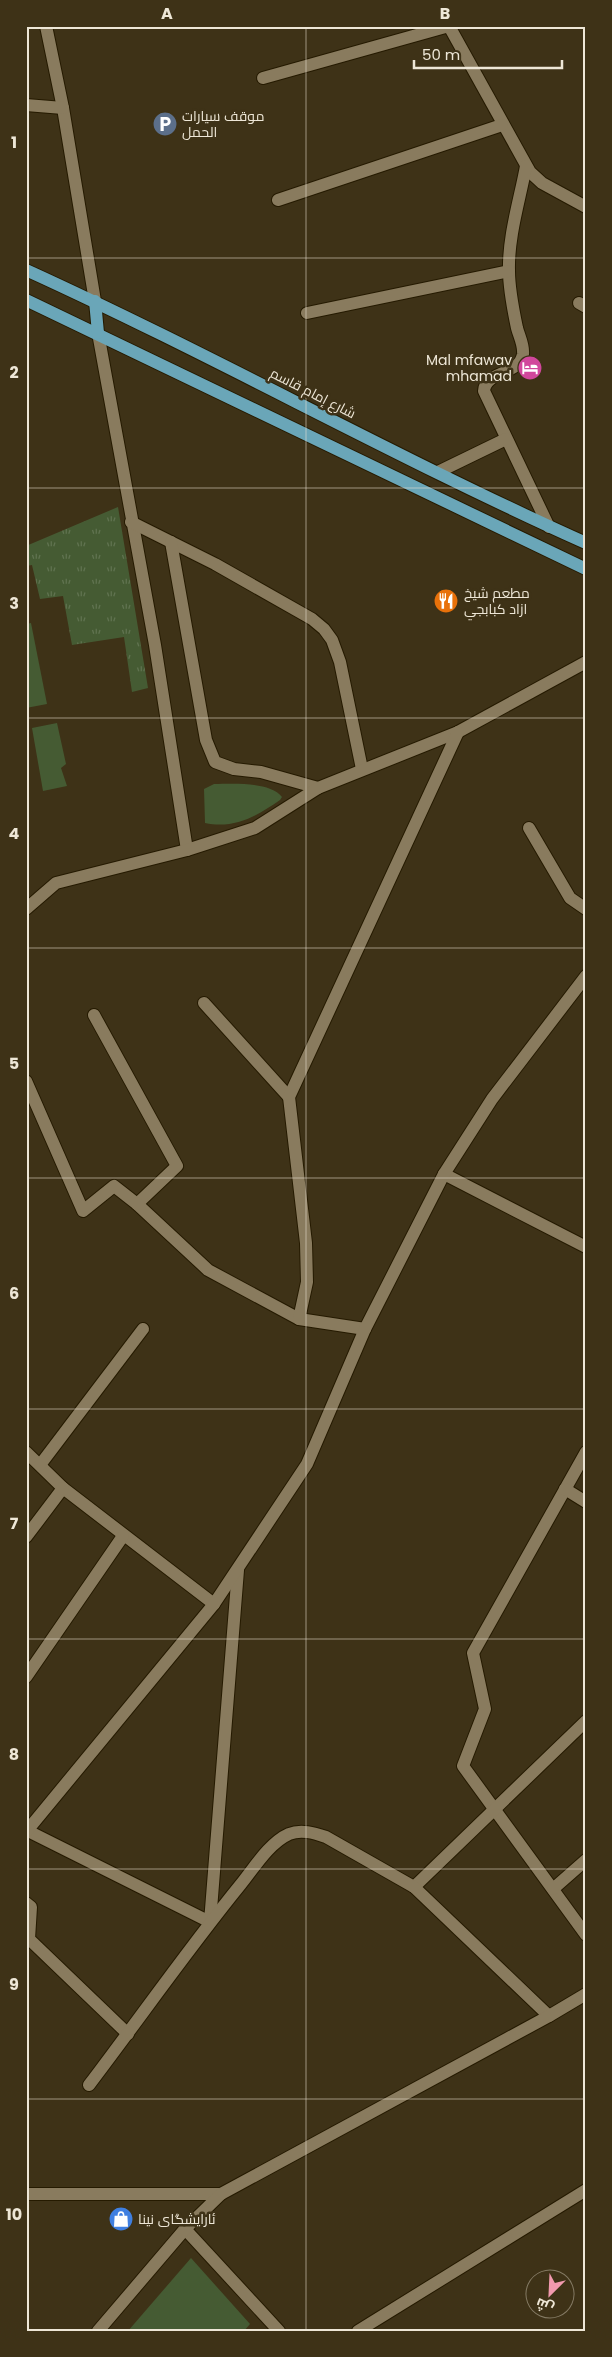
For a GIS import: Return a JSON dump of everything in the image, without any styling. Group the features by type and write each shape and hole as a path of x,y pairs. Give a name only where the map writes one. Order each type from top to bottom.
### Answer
{"main road":[{"name":"شارع إمام قاسم","path":"26,270 95,301 549,527 586,543"},
{"path":"26,300 586,568"},
{"path":"95,301 98,333"}],"street":[{"path":"46,26 63,108 95,301"},
{"path":"263,78 449,26 526,166 542,183 586,208"},
{"path":"26,105 63,108"},
{"path":"278,200 502,125"},
{"path":"526,166 511,243 509,270 513,310 522,354 517,365 490,380 484,387 484,391 549,527"},
{"path":"307,313 509,270"},
{"path":"98,333 154,645 187,850"},
{"path":"438,472 506,439"},
{"path":"131,522 304,614 324,629 332,640 340,662 362,769"},
{"path":"171,542 206,740 215,762 234,769 261,772 318,788"},
{"path":"26,909 56,883 187,850 255,828 318,788 458,732 586,662"},
{"path":"300,1319 307,1282 306,1242 289,1097 458,732"},
{"path":"529,828 570,898 586,909"},
{"path":"210,1922 27,1831 214,1604 238,1570 307,1464 366,1329 444,1174 492,1098 586,976"},
{"path":"204,1003 289,1097"},
{"path":"94,1015 177,1166 137,1204"},
{"path":"26,1081 83,1211 114,1186 137,1204 208,1270 300,1319 366,1329"},
{"path":"444,1174 586,1247"},
{"path":"40,1465 143,1329"},
{"path":"26,1452 63,1488 123,1536 214,1604"},
{"path":"586,1452 473,1653 485,1709 464,1766 494,1811 586,1935"},
{"path":"26,1537 63,1488"},
{"path":"565,1489 586,1502"},
{"path":"26,1677 123,1536"},
{"path":"210,1922 238,1570"},
{"path":"414,1887 586,1721"},
{"path":"89,2085 210,1922 266,1853 288,1834 299,1832 311,1832 326,1837 414,1887 550,2016"},
{"path":"553,1889 586,1860"},
{"path":"26,1903 31,1906 29,1939 128,2034"},
{"path":"98,2331 185,2229 221,2194 550,2016 586,1994"},
{"path":"358,2331 586,2190"},
{"path":"26,2194 221,2194"},
{"path":"185,2229 279,2331"}],"green space":[{"path":"118,507 148,688 132,692 124,637 72,645 63,596 40,599 32,565 26,566 26,546"},
{"path":"31,623 47,704 26,708 26,624"},
{"path":"57,723 66,764 61,768 67,786 43,791 32,728"},
{"path":"214,784 250,784 269,788 282,797 263,811 245,820 226,824 205,823 204,789"},
{"path":"191,2258 250,2324 244,2331 128,2331"}],"place":[{"name":"موقف سيارات الحمل","path":"165,124"},
{"name":"Mal mfawav mhamad","path":"530,368"},
{"name":"مطعم شيخ ازاد كبابجي","path":"446,601"},
{"name":"ئارایشگای نینا","path":"121,2219"}]}
